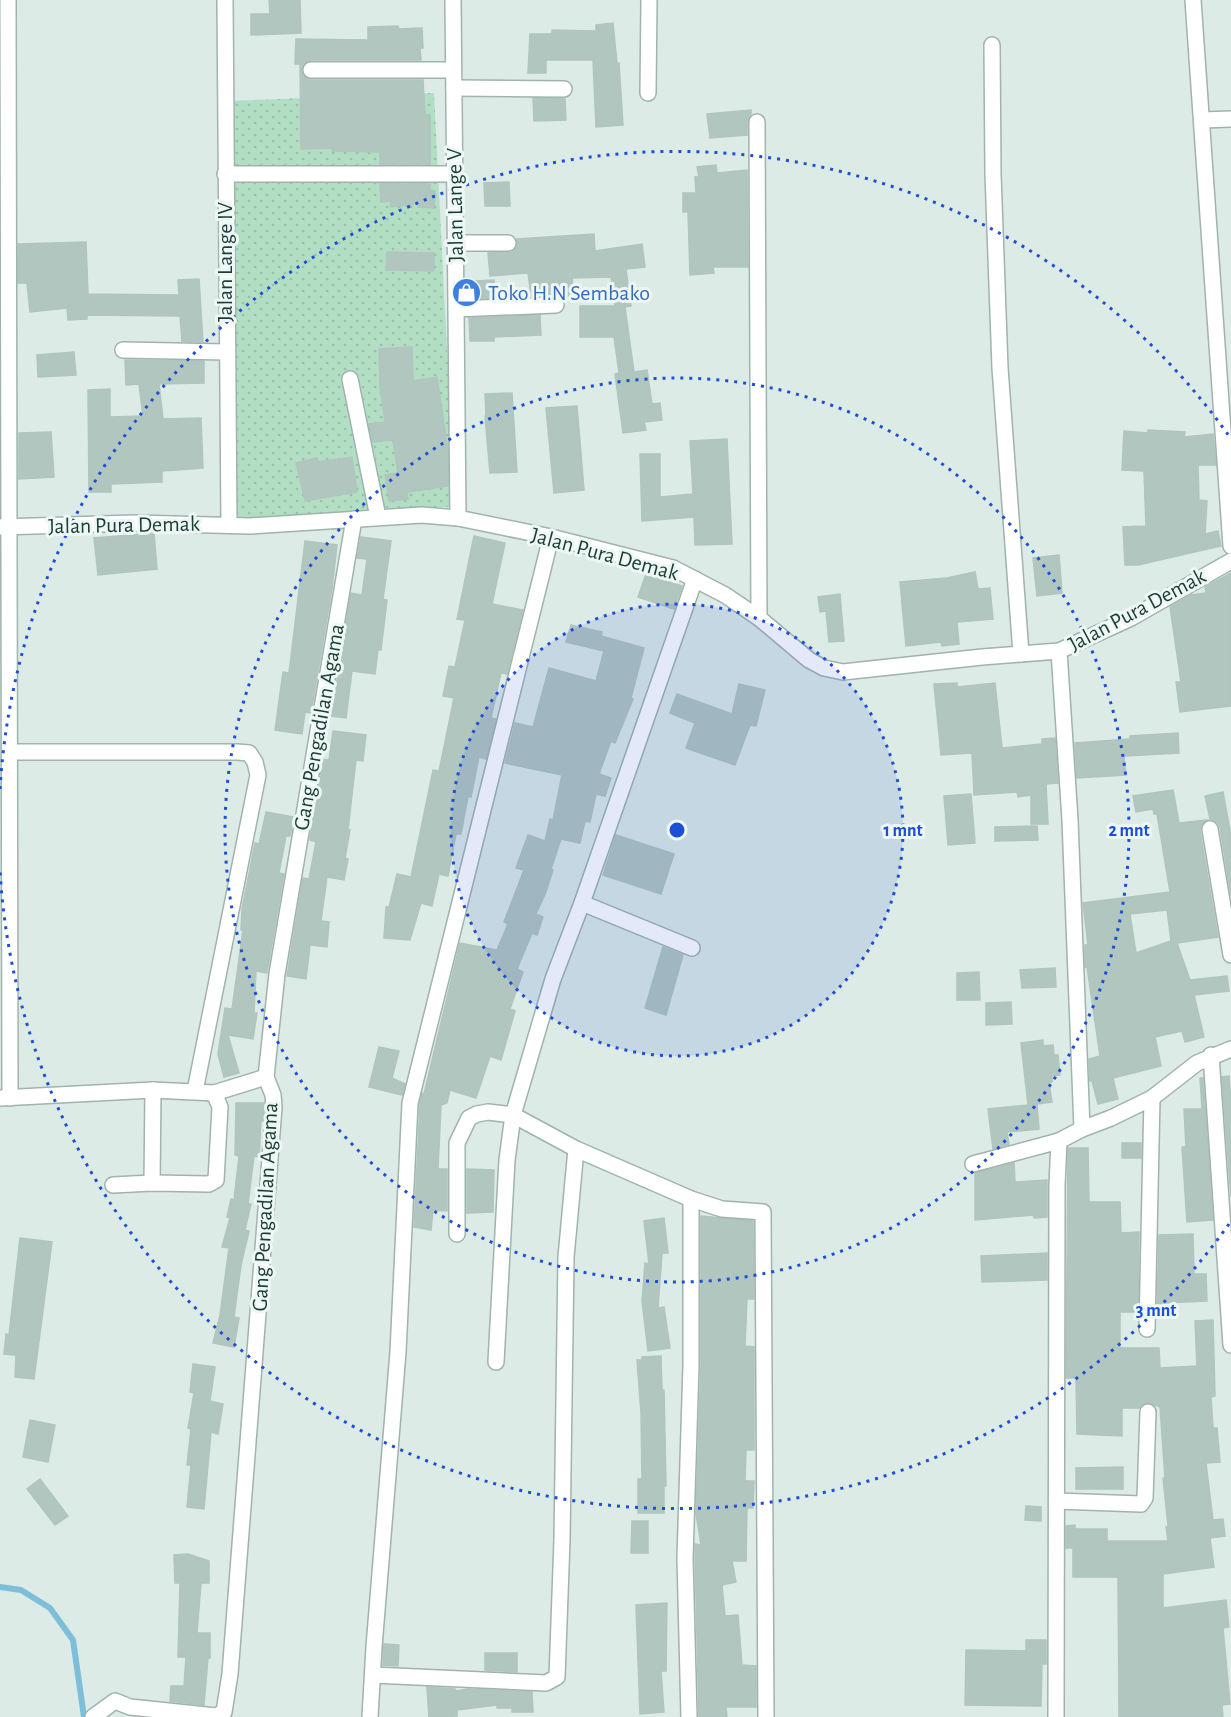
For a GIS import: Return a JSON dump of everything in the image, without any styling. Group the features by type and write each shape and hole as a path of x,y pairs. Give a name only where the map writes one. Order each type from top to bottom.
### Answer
{"street":[{"path":"8,0 4,527 10,752 5,1098 153,1090 214,1093 266,1077"},
{"name":"Jalan Lange IV","path":"225,0 229,525"},
{"name":"Jalan Lange V","path":"453,0 458,518"},
{"path":"648,93 649,0"},
{"path":"1193,0 1223,338 1231,546"},
{"path":"992,45 993,174 1000,368 1021,654"},
{"path":"311,70 453,70"},
{"path":"454,88 564,89"},
{"path":"1202,120 1231,119"},
{"path":"757,122 759,618"},
{"path":"225,174 455,174"},
{"path":"456,243 508,243"},
{"path":"456,309 556,305"},
{"path":"123,350 226,352"},
{"path":"350,379 378,517"},
{"name":"Jalan Pura Demak","path":"4,527 134,523 250,526 422,515 458,518 551,537 673,568 759,618 809,660 824,668 843,672 1059,651 1131,618 1231,561"},
{"name":"Gang Pengadilan Agama","path":"216,1717 224,1712 230,1674 274,1107 273,1095 266,1077 281,946 354,519"},
{"path":"370,1717 398,1352 410,1103 551,537"},
{"path":"496,1362 507,1160 513,1115 553,979 582,903 695,579"},
{"path":"1059,651 1070,820 1082,1129"},
{"path":"10,752 237,752 249,753 255,762 258,775 195,1091"},
{"path":"1210,829 1217,884 1231,955"},
{"path":"582,903 692,948"},
{"path":"973,1164 1059,1141 1152,1098 1197,1063 1211,1055 1231,1049"},
{"path":"1211,1055 1231,1345"},
{"path":"152,1183 153,1090"},
{"path":"113,1185 209,1184 216,1180 220,1107 214,1093"},
{"path":"1147,1329 1152,1098"},
{"path":"457,1234 457,1143 469,1118 488,1112 513,1115 576,1149 691,1199 722,1209 763,1212 766,1717"},
{"path":"1056,1717 1059,1141"},
{"path":"373,1675 546,1683 552,1681 559,1673 566,1257 576,1149"},
{"path":"689,1717 685,1558 691,1365 691,1199"},
{"path":"1057,1501 1141,1504 1145,1498 1148,1412"},
{"path":"94,1716 115,1701 130,1707 216,1717"}],"green space":[{"path":"434,93 455,507 380,508 236,522 231,101"}],"building":[{"path":"269,0 300,0 301,33 251,35 251,14 270,14"},
{"path":"613,23 617,64 619,63 623,125 596,127 593,60 546,60 546,73 528,73 530,34 552,34 552,30 596,31 596,25"},
{"path":"398,26 399,29 422,28 421,60 311,60 303,65 301,71 306,78 311,80 423,80 425,115 430,115 430,164 380,164 380,152 332,151 332,148 301,149 300,64 295,64 296,39 368,40 368,27"},
{"path":"533,98 565,99 566,120 534,121"},
{"path":"751,110 747,121 747,135 710,138 707,114"},
{"path":"716,165 717,173 747,170 748,267 713,267 714,273 690,275 688,212 683,212 683,193 696,193 695,177 699,177 697,167"},
{"path":"509,182 510,206 485,206 484,183"},
{"path":"380,184 430,184 430,190 435,191 434,208 418,207 418,204 391,207 391,201 381,202"},
{"path":"594,234 595,251 642,244 645,267 626,269 631,306 625,307 634,372 647,370 652,404 660,403 662,420 644,422 646,430 623,433 615,374 619,373 614,337 580,337 580,306 615,306 611,277 572,278 574,296 561,297 531,296 528,273 490,276 488,253 512,252 517,247 517,239"},
{"path":"86,242 88,294 179,295 178,280 199,279 203,342 182,341 180,316 87,315 87,319 68,320 67,308 30,312 27,283 18,283 18,244"},
{"path":"387,252 434,253 434,271 386,270"},
{"path":"494,280 495,298 477,298 476,281"},
{"path":"540,315 541,335 494,337 494,341 470,341 469,318"},
{"path":"412,347 413,381 437,377 448,451 448,486 407,492 408,499 389,501 385,475 398,473 393,440 373,442 369,424 385,422 380,386 379,349"},
{"path":"74,352 76,375 38,377 37,355"},
{"path":"125,360 204,361 204,383 159,384 163,419 201,418 203,468 162,471 162,482 111,484 111,492 89,492 88,390 110,389 110,417 143,416 139,384 126,385"},
{"path":"512,393 517,472 490,473 485,394"},
{"path":"577,406 584,490 554,493 546,408"},
{"path":"1148,430 1185,432 1184,437 1213,434 1216,465 1198,465 1199,500 1207,501 1205,534 1218,531 1221,546 1138,565 1125,565 1123,527 1146,526 1144,471 1122,470 1124,431 1148,433"},
{"path":"51,432 54,477 19,479 19,433"},
{"path":"727,439 732,544 695,545 694,517 642,521 640,454 660,454 660,497 693,494 690,441"},
{"path":"352,457 357,492 305,501 296,463 317,458 318,462"},
{"path":"154,533 157,569 98,575 94,538"},
{"path":"474,536 505,543 492,604 523,610 507,674 501,673 491,718 496,719 486,759 479,757 471,797 468,796 461,834 456,834 448,876 439,874 432,906 421,903 410,940 384,938 386,907 389,907 397,874 411,877 433,770 439,771 454,698 443,696 449,666 455,667 465,620 457,619"},
{"path":"361,537 391,541 383,599 387,600 381,650 378,650 375,674 352,671 346,718 331,716 351,593 362,595 367,559 357,558"},
{"path":"305,541 337,545 311,713 305,712 302,734 275,730 283,672 289,673"},
{"path":"1059,555 1062,593 1037,596 1033,558"},
{"path":"975,572 978,589 990,588 993,619 957,622 959,644 942,646 941,642 906,646 900,582 947,578"},
{"path":"1231,573 1231,706 1180,712 1176,682 1181,682 1170,607 1191,595 1206,593 1205,587"},
{"path":"646,574 682,586 674,609 638,597"},
{"path":"840,594 844,641 829,642 826,611 820,612 818,597"},
{"path":"571,625 602,632 601,636 644,648 631,698 633,699 615,743 611,741 599,774 611,778 605,796 596,794 590,822 585,821 580,843 561,839 546,892 536,914 543,917 537,935 532,933 517,969 523,972 510,1009 515,1011 501,1060 490,1056 476,1098 450,1090 447,1103 441,1105 438,1169 447,1169 447,1211 433,1210 431,1230 414,1227 420,1104 460,943 497,950 508,924 504,922 524,870 516,868 528,835 545,841 550,819 553,820 562,775 505,763 515,723 533,727 549,668 596,681 604,651 566,642"},
{"path":"957,683 957,687 995,683 1002,748 1042,744 1042,739 1055,738 1058,783 1046,784 1048,824 1031,824 1031,795 1018,797 1017,792 974,795 972,753 941,755 934,684"},
{"path":"739,684 765,690 756,726 750,725 735,765 686,748 695,723 670,713 677,694 732,714"},
{"path":"333,731 366,735 363,761 356,760 348,830 350,830 345,858 348,859 344,880 327,877 321,921 329,922 327,947 310,945 306,979 287,976 303,878 309,879 316,842 310,840 323,759 329,760"},
{"path":"1178,733 1179,753 1124,756 1126,775 1077,778 1075,743"},
{"path":"1173,790 1179,823 1207,820 1201,825 1200,831 1218,937 1177,943 1190,980 1227,976 1229,991 1194,995 1204,1037 1185,1042 1182,1031 1155,1037 1161,1066 1113,1078 1118,1099 1098,1104 1092,1081 1090,1081 1089,1059 1100,1056 1087,967 1085,967 1085,945 1088,945 1083,903 1170,892 1157,814 1154,814 1153,809 1136,812 1133,796","holes":["1167,910 1171,941 1136,953 1130,914"]},
{"path":"1223,792 1231,836 1231,896 1220,827 1217,822 1210,819 1205,796"},
{"path":"971,794 975,843 948,845 944,796"},
{"path":"266,812 294,817 290,836 286,836 279,873 284,874 267,973 256,971 254,1013 257,1013 253,1039 228,1035 239,1073 224,1077 218,1054 225,1008 232,1009 243,930 241,930 242,909 255,843 259,844"},
{"path":"1037,826 1038,840 995,841 995,827"},
{"path":"616,835 674,854 661,894 603,875"},
{"path":"663,947 683,955 666,1015 645,1008"},
{"path":"1055,968 1056,987 1022,988 1020,970"},
{"path":"979,972 980,1000 957,1000 957,973"},
{"path":"1011,1002 1012,1024 986,1025 986,1003"},
{"path":"1043,1040 1043,1046 1053,1045 1054,1055 1058,1055 1060,1075 1052,1076 1052,1082 1049,1083 1052,1102 1037,1104 1039,1129 1007,1132 1009,1144 993,1149 988,1109 1028,1105 1021,1043"},
{"path":"379,1047 399,1051 392,1078 405,1084 402,1095 369,1087"},
{"path":"1229,1076 1231,1104 1231,1197 1222,1077"},
{"path":"1200,1078 1203,1078 1213,1220 1187,1222 1182,1147 1186,1147 1184,1109 1202,1109"},
{"path":"236,1103 264,1103 264,1107 259,1157 254,1156 248,1204 251,1204 245,1230 249,1231 241,1265 234,1317 239,1318 234,1347 213,1343 220,1315 229,1248 222,1247 230,1218 227,1217 231,1199 234,1200 239,1156 235,1155"},
{"path":"1122,1143 1141,1143 1141,1158 1122,1158"},
{"path":"1068,1148 1088,1148 1089,1202 1120,1202 1121,1233 1139,1232 1138,1312 1120,1312 1120,1348 1159,1348 1160,1368 1197,1366 1195,1321 1213,1320 1215,1396 1211,1397 1213,1428 1217,1428 1220,1462 1206,1463 1213,1520 1223,1519 1225,1536 1210,1538 1214,1567 1163,1574 1163,1608 1226,1600 1229,1627 1223,1628 1230,1704 1222,1705 1223,1717 1119,1717 1118,1577 1073,1577 1073,1548 1066,1548 1066,1526 1075,1525 1075,1529 1107,1529 1107,1541 1168,1541 1166,1527 1168,1526 1160,1407 1148,1402 1139,1408 1122,1408 1122,1436 1077,1434 1076,1378 1066,1378"},
{"path":"1014,1163 1015,1182 1047,1180 1047,1217 1034,1218 1033,1215 975,1220 975,1173"},
{"path":"467,1169 494,1170 493,1212 467,1213"},
{"path":"701,1216 753,1221 754,1299 747,1299 745,1346 754,1347 754,1450 746,1450 745,1481 754,1481 753,1508 747,1508 746,1561 732,1561 736,1582 722,1585 725,1616 738,1615 742,1665 756,1666 756,1707 726,1707 727,1717 699,1717 695,1544 701,1545 696,1513 701,1365"},
{"path":"664,1218 668,1253 662,1253 658,1308 664,1307 670,1348 648,1351 642,1301 645,1263 649,1264 644,1221"},
{"path":"1193,1234 1194,1274 1206,1274 1207,1301 1162,1303 1162,1311 1157,1312 1159,1235"},
{"path":"20,1238 52,1242 34,1379 15,1377 16,1355 4,1354 6,1334 9,1335"},
{"path":"1047,1253 1047,1280 982,1282 981,1256"},
{"path":"661,1356 666,1486 664,1486 664,1513 638,1513 638,1479 642,1479 637,1360 642,1360 642,1357"},
{"path":"193,1364 215,1367 210,1401 223,1404 218,1434 211,1432 204,1509 187,1507 191,1465 187,1465 191,1429 188,1428 194,1393 190,1392"},
{"path":"30,1420 55,1425 48,1462 23,1457"},
{"path":"1123,1467 1123,1489 1076,1489 1076,1468"},
{"path":"40,1479 68,1516 55,1525 27,1489"},
{"path":"1026,1506 1041,1507 1041,1521 1025,1520"},
{"path":"632,1521 648,1521 648,1553 631,1553"},
{"path":"188,1554 209,1561 209,1583 201,1583 197,1633 210,1633 210,1658 208,1658 204,1705 170,1701 171,1686 184,1686 186,1657 178,1657 180,1583 175,1583 174,1555"},
{"path":"667,1603 666,1671 661,1671 664,1712 640,1714 636,1605"},
{"path":"1026,1640 1046,1640 1046,1664 1042,1664 1041,1706 965,1705 966,1650 1026,1651"},
{"path":"384,1644 399,1645 398,1666 383,1665"},
{"path":"485,1653 517,1653 517,1672 485,1670"},
{"path":"427,1687 455,1689 456,1691 468,1689 532,1692 533,1712 512,1712 512,1708 497,1708 497,1705 457,1710 457,1716 429,1717"}],"waterway":[{"path":"0,1587 21,1590 50,1608 73,1640 84,1717"}],"place":[{"name":"Toko H.N Sembako","path":"467,293"}]}
